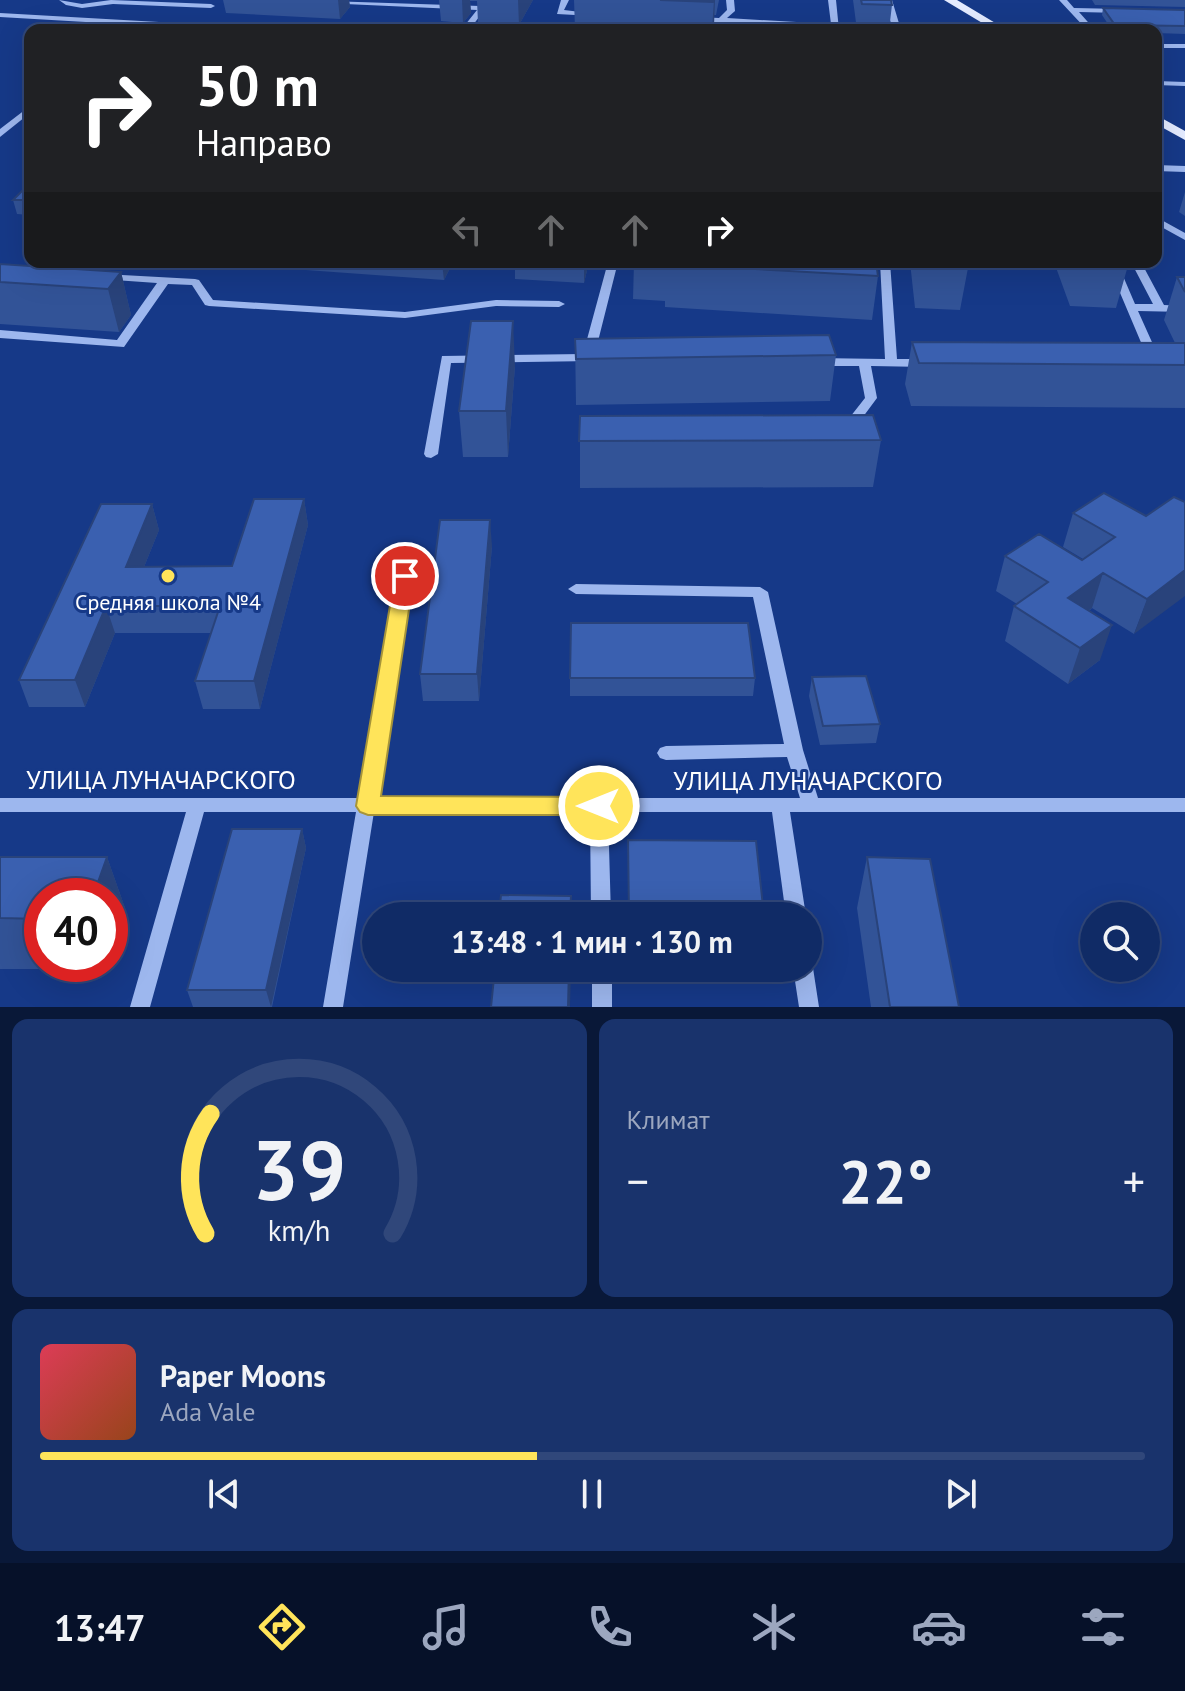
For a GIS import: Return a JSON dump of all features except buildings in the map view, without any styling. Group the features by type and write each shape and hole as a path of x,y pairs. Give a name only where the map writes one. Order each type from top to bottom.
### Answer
{"main road":[{"path":"949,0 991,24"},
{"path":"1162,123 1185,136"}],"street":[{"path":"63,0 69,4 96,6 116,1 215,3"},
{"path":"301,0 483,8"},
{"path":"470,24 489,0"},
{"path":"565,0 560,12 604,15"},
{"path":"721,20 731,11 730,0"},
{"path":"832,0 835,24"},
{"path":"888,0 895,24"},
{"path":"1063,0 1085,24"},
{"path":"191,24 215,3"},
{"path":"78,19 96,6"},
{"path":"1071,10 1128,11"},
{"path":"0,18 147,24"},
{"path":"0,18 69,24"},
{"path":"692,19 778,24"},
{"path":"1162,46 1185,46"},
{"path":"1162,76 1185,77"},
{"path":"1162,83 1185,84"},
{"path":"0,134 24,114"},
{"path":"1162,168 1185,169"},
{"path":"1162,224 1185,237"},
{"path":"589,358 612,268"},
{"path":"885,268 891,363"},
{"path":"1115,268 1155,363"},
{"path":"1139,268 1160,307"},
{"path":"90,276 195,282 209,303 405,315 496,303 559,304"},
{"path":"0,334 120,344 165,280"},
{"path":"872,287 887,288"},
{"path":"1131,307 1185,309"},
{"path":"431,454 446,359 604,358"},
{"path":"803,362 938,363"},
{"path":"831,435 853,423 871,398 864,363"},
{"path":"1139,363 1185,364"},
{"path":"333,1007 409,548"},
{"path":"576,589 760,592 794,750 811,806"},
{"path":"666,753 794,750"},
{"name":"УЛИЦА ЛУНАЧАРСКОГО","path":"0,805 1185,805"},
{"path":"140,1007 197,805"},
{"path":"599,806 601,902"},
{"path":"780,806 794,902"},
{"path":"602,982 602,1007"},
{"path":"805,982 809,1007"}],"place":[{"name":"Средняя школа №4","path":"168,576"}],"route":[{"path":"405,576 368,806 599,806"}]}
